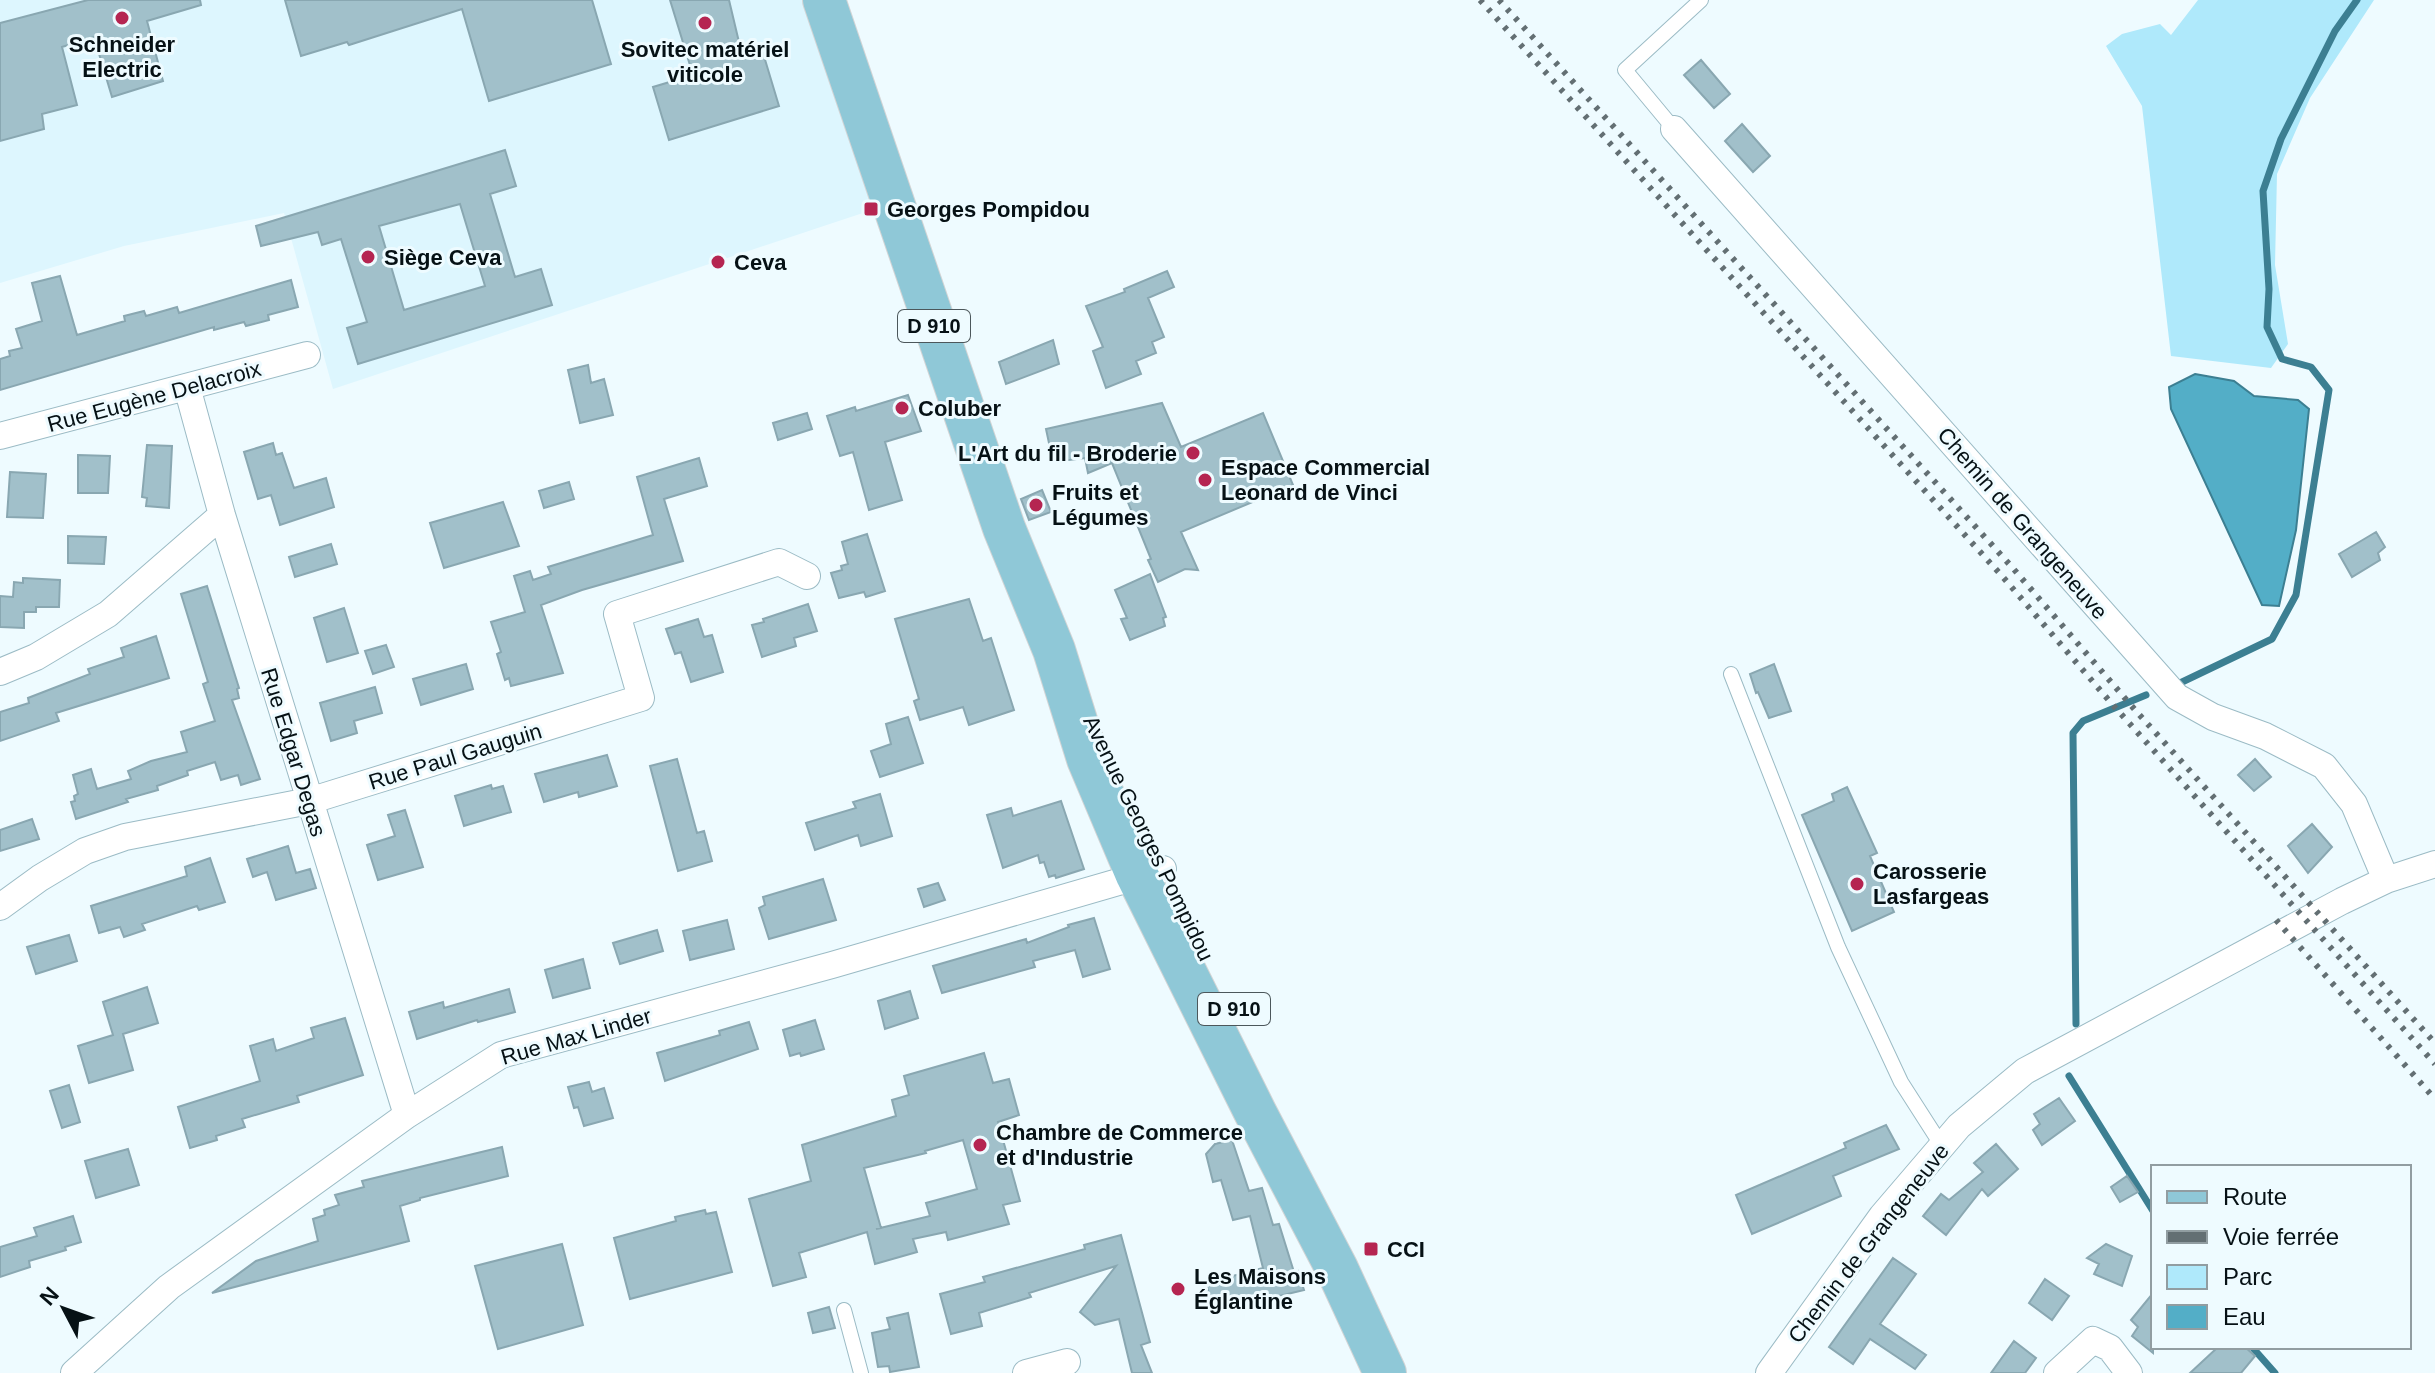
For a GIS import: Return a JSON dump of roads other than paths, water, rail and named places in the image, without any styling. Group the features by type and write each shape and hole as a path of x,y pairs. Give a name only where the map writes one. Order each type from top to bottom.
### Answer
{"main road":[{"name":"Avenue Georges Pompidou","path":"824,0 1004,528 1054,650 1088,759 1335,1217 1407,1373"},
{"name":"Avenue Georges Pompidou","path":"1150,872 1255,1112 1337,1269 1385,1373"}],"street":[{"name":"Chemin de Grangeneuve","path":"1674,129 2177,697 2213,717 2265,736 2324,766 2354,804 2386,880"},
{"name":"Rue Eugène Delacroix","path":"0,436 307,355"},
{"name":"Rue Edgar Degas","path":"187,387 222,515 407,1115"},
{"path":"0,672 36,657 108,614 222,515"},
{"name":"Rue Paul Gauguin","path":"0,907 85,851 125,837 309,801 641,698 617,614 779,562 807,576"},
{"name":"Chemin de Grangeneuve","path":"1769,1373 1882,1216 1959,1126 2025,1071 2269,939 2386,880 2435,864"},
{"name":"Rue Max Linder","path":"74,1373 169,1287 407,1115 501,1055 832,965 1150,872"},
{"path":"2057,1373 2093,1340 2110,1348 2129,1373"},
{"path":"1026,1373 1067,1362"}],"lane":[{"path":"1674,129 1625,70 1701,0"},
{"path":"1731,674 1838,947 1901,1082 1942,1146"},
{"path":"844,1310 861,1373"}],"water":[{"path":"2195,374 2234,381 2254,396 2298,400 2309,409 2296,530 2279,606 2262,605 2171,409 2169,387"}],"waterway":[{"path":"2180,683 2272,639 2296,595 2329,390 2311,367 2282,359 2267,327 2269,289 2263,191 2281,139 2335,31 2357,0"},
{"path":"2076,1024 2073,733 2083,721 2146,695"},
{"path":"2069,1076 2151,1208"},
{"path":"2254,1349 2275,1373"}],"railway":[{"path":"1480,0 2002,576 2112,704 2435,1064"},
{"path":"1499,0 2011,566 2136,711 2435,1043"},
{"path":"2276,920 2435,1099"}],"place":[{"name":"Schneider Electric","path":"122,18"},
{"name":"Sovitec matériel viticole","path":"705,23"},
{"name":"Georges Pompidou","path":"871,209"},
{"name":"Siège Ceva","path":"368,257"},
{"name":"Ceva","path":"718,262"},
{"name":"Coluber","path":"902,408"},
{"name":"L'Art du fil - Broderie","path":"1193,453"},
{"name":"Espace Commercial Leonard de Vinci","path":"1205,480"},
{"name":"Fruits et Légumes","path":"1036,505"},
{"name":"Carosserie Lasfargeas","path":"1857,884"},
{"name":"Chambre de Commerce et d'Industrie","path":"980,1145"},
{"name":"CCI","path":"1371,1249"},
{"name":"Les Maisons Églantine","path":"1178,1289"}]}
